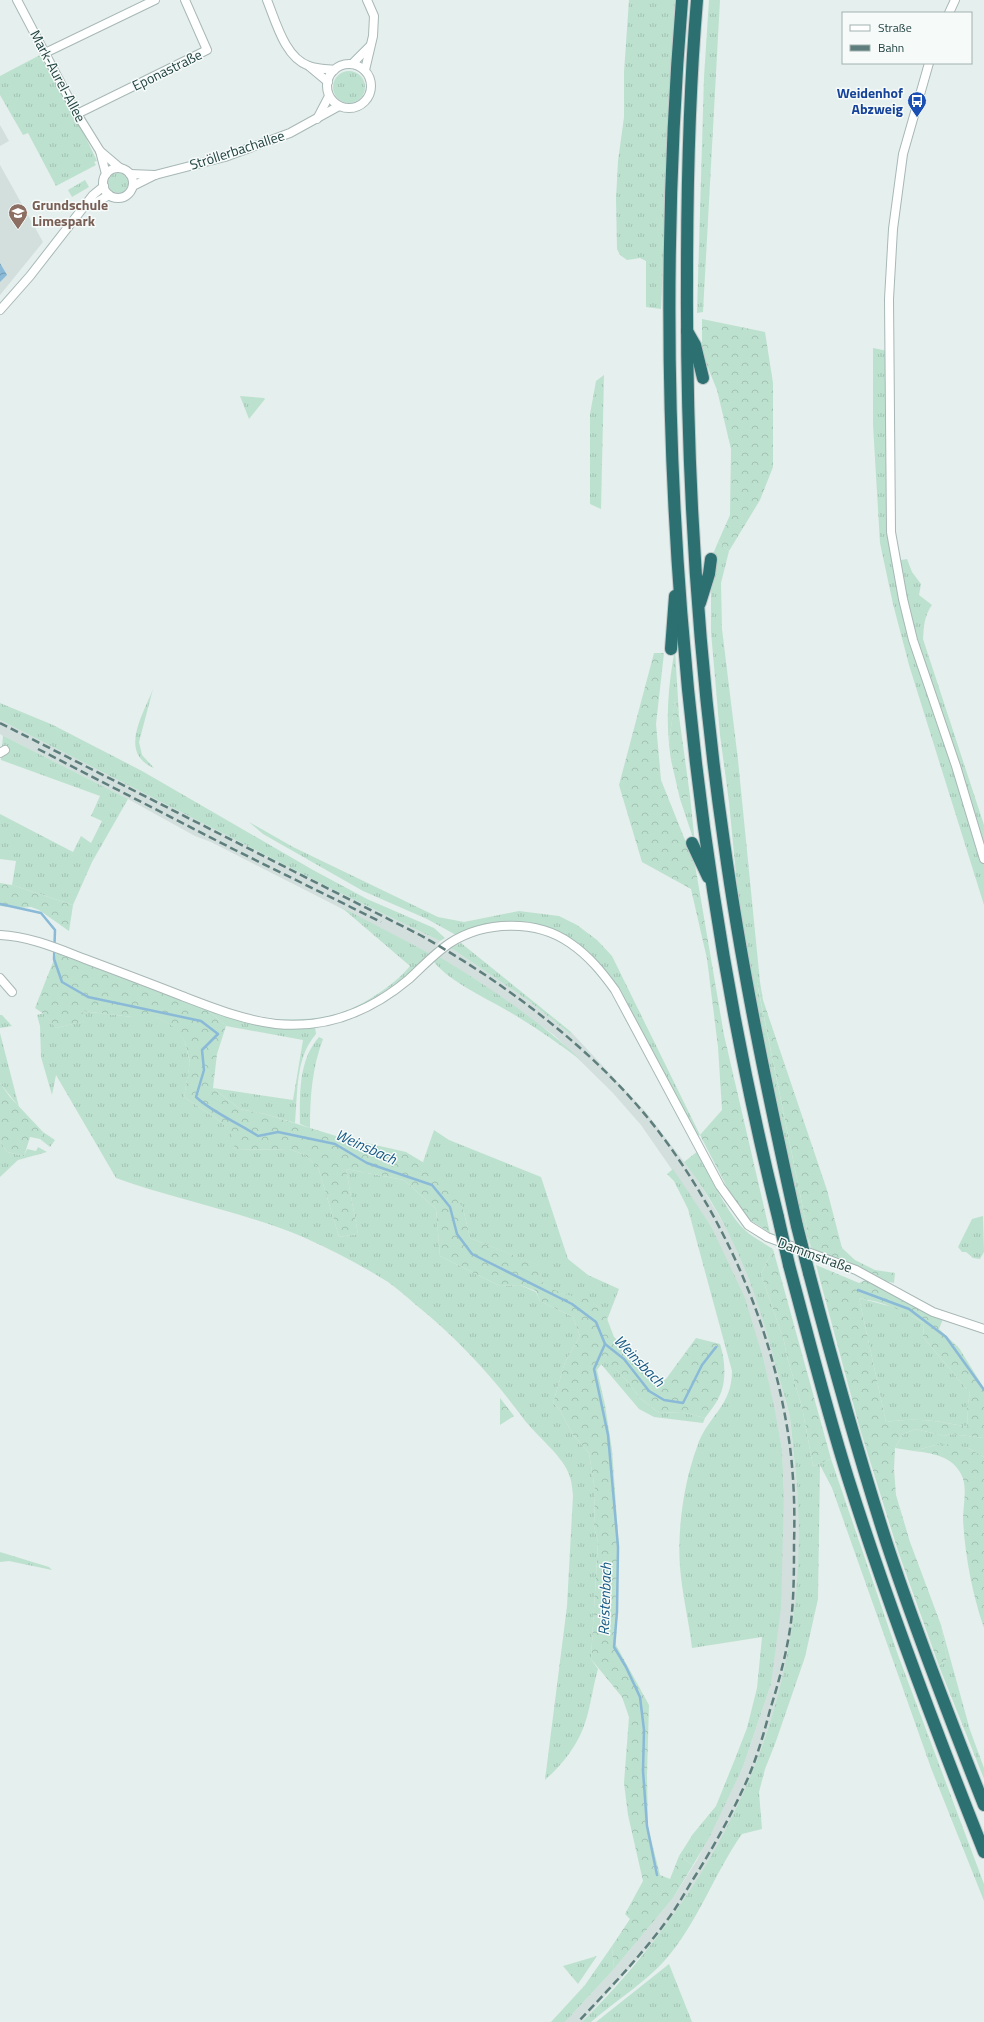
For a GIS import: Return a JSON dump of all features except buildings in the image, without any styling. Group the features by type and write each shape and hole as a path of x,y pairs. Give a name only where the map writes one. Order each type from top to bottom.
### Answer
{"highway":[{"path":"682,0 673,138 670,307 672,428 678,579 696,755 713,885 745,1072 759,1140 789,1265 833,1426 871,1550 896,1624 984,1852"},
{"path":"697,0 689,137 687,330 691,492 698,609 712,754 724,846 758,1046 797,1226 844,1403 913,1619 984,1805"},
{"path":"687,330 695,345 702,378"},
{"path":"698,609 709,574 711,559"},
{"path":"671,649 673,605 678,579"},
{"path":"692,843 705,872 713,885"}],"street":[{"name":"Mark-Aurel-Allee","path":"17,0 77,114 100,151 106,174"},
{"path":"45,53 155,0"},
{"name":"Eponastraße","path":"77,114 207,50 185,0"},
{"path":"267,0 290,51 328,82"},
{"path":"365,70 373,36 374,16 367,0"},
{"path":"949,12 955,0"},
{"path":"316,119 329,96 328,82 334,70 339,67 352,64 370,46"},
{"path":"329,96 339,106 352,108 366,100 371,89 371,82 365,70 352,64"},
{"path":"929,64 903,154 893,229 889,299 891,532 903,599 913,640 956,766 984,859"},
{"path":"310,66 334,70"},
{"name":"Ströllerbachallee","path":"133,186 155,175 225,156 290,133 339,106"},
{"name":"Mark-Aurel-Allee","path":"100,151 120,168"},
{"path":"114,168 120,168 130,174 133,186 128,195 115,198 108,195 104,186 106,174 114,168"},
{"name":"Ströllerbachallee","path":"130,174 155,175"},
{"path":"0,310 30,276 93,195 104,186"},
{"path":"85,206 97,202 108,195"},
{"name":"Dammstraße","path":"0,935 62,950 246,1019 297,1024 346,1017 364,1008 394,991 449,944 478,930 508,926 542,930 570,942 597,965 615,990 720,1186 741,1218 767,1237 856,1270 933,1312 984,1329"},
{"path":"0,978 12,992"}],"shaded area":[{"path":"0,125 9,141 0,146"},
{"name":"Grundschule Limespark","path":"0,165 43,242 0,295"},
{"path":"0,720 334,890 440,941 431,954 211,842 195,836 128,799 0,734"},
{"path":"451,948 529,1001 570,1034 571,1032 645,1111 695,1176 734,1241 756,1297 763,1315 790,1418 799,1508 799,1571 791,1639 781,1688 764,1741 746,1791 726,1831 702,1873 673,1917 647,1949 582,2022 565,2022 614,1969 673,1898 697,1860 743,1767 771,1684 784,1493 782,1449 764,1361 711,1226 641,1125 612,1092 554,1035 484,985 440,957"}],"green space":[{"path":"629,0 675,0 661,309 646,307 646,261 640,258 627,260 620,255 617,249 616,199 618,161 624,117 624,72"},
{"path":"709,0 720,0 703,312 697,313 704,77"},
{"path":"40,55 86,138 97,161 94,162 96,165 56,186 28,133 23,135 0,95 0,76"},
{"path":"346,71 352,71 362,78 365,87 364,93 358,100 352,103 346,103 336,96 333,90 333,84 340,74"},
{"path":"118,173 125,176 128,183 125,190 118,193 111,190 108,183 111,176"},
{"path":"85,180 89,187 72,197 68,190"},
{"path":"702,319 765,332 773,383 773,467 760,500 729,551 718,542 730,515 731,449 717,390 702,353"},
{"path":"873,348 888,351 889,443 896,561 907,559 912,572 921,584 919,595 932,605 926,617 923,639 984,825 984,905 909,665 893,604 880,543 873,425"},
{"path":"604,375 601,509 590,504 590,414 596,381"},
{"path":"240,396 264,398 265,399 249,419"},
{"path":"718,542 729,551 721,583 722,629 738,760 760,982 757,983 811,1248 801,1218 769,1072 739,906 729,802 720,735 711,632 711,559"},
{"path":"675,649 679,716 675,701 669,741 675,759 671,760 668,732 668,704"},
{"path":"654,653 664,653 656,724 661,780 695,865 724,1035 770,1233 747,1218 729,1191 700,1135 722,1110 718,1047 707,959 691,889 642,862 619,785"},
{"path":"153,689 139,742 142,755 154,768 143,761 137,753 135,743 139,721"},
{"path":"675,700 679,716 690,796 680,799 671,760 674,759 669,741"},
{"path":"0,703 53,725 142,771 313,870 367,899 434,928 445,938 440,941 334,890 0,720"},
{"path":"0,734 128,799 92,862 73,905 12,885 16,861 0,859 0,814 73,852 81,836 91,843 102,821 91,816 100,796 1,760 3,736"},
{"path":"690,796 695,844 680,799"},
{"path":"249,822 293,847 438,917 464,922 519,911 559,916 577,925 597,940 612,956 700,1135 697,1136 614,983 600,965 585,950 567,937 546,928 512,922 488,924 472,928 456,935 427,919 363,891 263,834"},
{"path":"0,883 12,885 73,905 69,931 39,910 31,907 18,908 0,906"},
{"path":"341,907 431,954 394,985 376,997 337,1015 316,1019 293,1021 268,1019 309,1019 325,1017 343,1012 375,996 395,981 410,966"},
{"path":"461,943 571,1032 570,1034 529,1001 451,948"},
{"path":"57,952 209,1011 226,1026 217,1054 213,1088 240,1109 265,1114 336,1136 406,1152 431,1167 463,1208 470,1238 541,1266 543,1284 563,1294 588,1299 604,1311 614,1337 636,1357 654,1384 666,1379 696,1338 720,1344 724,1363 722,1391 713,1408 705,1418 682,1412 659,1413 640,1398 628,1382 605,1359 597,1370 605,1405 612,1450 619,1547 616,1645 649,1705 647,1775 648,1827 660,1875 670,1879 679,1856 693,1865 673,1898 614,1969 612,1946 630,1919 625,1914 643,1881 628,1815 624,1783 629,1717 622,1697 591,1659 598,1542 594,1526 595,1491 589,1453 573,1435 560,1410 553,1403 565,1362 580,1336 573,1317 540,1301 536,1291 520,1285 500,1286 440,1256 436,1209 404,1180 346,1169 358,1234 339,1237 318,1167 305,1155 289,1149 235,1150 231,1132 220,1121 184,1097 190,1062 185,1042 174,1027 156,1017 132,1017 82,1011 86,1021 56,1028 44,1014 35,1008"},
{"path":"440,957 514,1005 566,1046 582,1061 531,1025 471,991 451,977 434,962"},
{"path":"757,982 760,982 763,1000 827,1190 842,1248 855,1260 875,1270 895,1273 894,1283 885,1281 811,1248"},
{"path":"82,1011 132,1017 156,1017 175,1027 185,1042 190,1063 184,1097 220,1121 232,1132 235,1150 289,1149 305,1155 318,1167 339,1237 358,1234 346,1169 404,1180 436,1209 440,1256 500,1286 520,1285 536,1292 540,1301 573,1317 580,1336 565,1362 553,1403 560,1410 573,1435 589,1453 595,1491 594,1526 598,1542 591,1659 598,1669 588,1714 583,1729 570,1753 545,1780 567,1606 573,1495 571,1479 567,1469 562,1461 529,1425 499,1387 460,1344 388,1282 336,1252 280,1228 116,1178 56,1075 52,1095 41,1057 40,1026 37,1015 44,1013 56,1028 85,1021"},
{"path":"209,1011 222,1016 261,1024 315,1027 316,1034 309,1043 301,1065 297,1088 295,1123 265,1114 240,1109 213,1088 293,1100 303,1040 226,1026"},
{"path":"0,1015 2,1015 12,1026 0,1028"},
{"path":"0,1033 19,1107 0,1083"},
{"path":"319,1037 323,1039 316,1061 312,1083 310,1128 300,1124 300,1090 307,1056"},
{"path":"0,1083 10,1097 43,1132 40,1139 30,1137 24,1156 7,1152 0,1141"},
{"path":"434,1130 449,1140 541,1177 568,1259 588,1275 619,1289 607,1320 604,1313 589,1301 560,1293 543,1284 540,1266 470,1238 463,1208 423,1162"},
{"path":"43,1132 55,1140 50,1147 40,1139"},
{"path":"0,1141 7,1152 24,1156 27,1149 36,1151 38,1147 47,1152 18,1160 0,1177"},
{"path":"698,1151 713,1182 732,1215 746,1231 773,1249 761,1274 784,1341 787,1357 802,1407 813,1466 831,1459 898,1655 984,1884 984,1901 931,1768 832,1488 820,1465 818,1599 805,1657 765,1769 759,1792 762,1829 742,1834 723,1865 697,1914 666,1959 640,1984 591,2022 582,2022 635,1964 682,1902 722,1837 754,1768 778,1697 793,1622 799,1545 795,1466 790,1418 760,1310 740,1258 715,1208 684,1162"},
{"path":"673,1169 711,1226 745,1298 764,1361 774,1406 782,1449 784,1493 781,1608 771,1684 743,1767 709,1838 693,1865 679,1856 693,1834 716,1806 747,1728 757,1688 762,1637 692,1648 682,1587 679,1553 682,1506 688,1475 701,1436 724,1403 731,1383 732,1371 688,1209 674,1181 667,1174"},
{"path":"983,1216 984,1252 980,1259 973,1258 966,1252 962,1252 958,1247 972,1219"},
{"path":"773,1249 831,1459 813,1466 802,1407 787,1357 784,1341 761,1274"},
{"path":"816,1265 859,1283 866,1280 943,1319 939,1329 959,1348 984,1388 984,1438 951,1434 944,1436 916,1429 903,1434 895,1448 894,1469 896,1495 910,1542 941,1625 947,1659 939,1666 898,1551 860,1429","holes":["859,1298 893,1307 924,1323 923,1337 970,1393 967,1409 968,1427 928,1420 886,1422"]},
{"path":"859,1298 900,1309 924,1323 923,1337 970,1393 967,1409 968,1427 928,1420 886,1422"},
{"path":"605,1358 628,1382 640,1398 659,1413 682,1412 705,1418 703,1423 654,1417 639,1409 601,1364"},
{"path":"500,1398 514,1416 500,1425"},
{"path":"916,1429 944,1436 951,1434 984,1438 984,1457 968,1448 935,1445 914,1451 895,1448 903,1434"},
{"path":"953,1444 968,1448 984,1457 984,1628 976,1601 965,1547 963,1519 965,1490 963,1479 957,1468 947,1459 934,1454 914,1451 935,1445"},
{"path":"0,1552 49,1567 52,1570 9,1561 0,1562"},
{"path":"941,1625 970,1730 984,1768 984,1779 939,1666 947,1659"},
{"path":"612,1946 614,1969 565,2022 551,2022 585,1985"},
{"path":"597,1956 578,1984 563,1966"},
{"path":"669,1964 692,2022 596,2022"}],"water":[{"path":"0,263 7,275 0,282"}],"waterway":[{"name":"Weinsbach","path":"0,904 41,913 55,930 54,959 62,982 88,997 201,1021 218,1034 202,1050 204,1070 196,1097 203,1103 258,1136 278,1132 335,1144 367,1163 432,1185 450,1207 457,1234 472,1254 572,1304 596,1322 605,1344 624,1359 649,1391 664,1400 683,1403 702,1365 716,1347"},
{"name":"Weinsbach","path":"858,1290 909,1309 946,1337 984,1390"},
{"name":"Reistenbach","path":"605,1344 594,1369 608,1435 618,1547 617,1612 614,1647 626,1667 640,1697 644,1730 643,1771 647,1826 657,1875"}],"railway":[{"path":"0,723 420,935 453,954 518,998 580,1047 635,1103 659,1132 684,1167 706,1204 727,1242 745,1281 773,1363 783,1405 790,1447 794,1508 794,1583 791,1622 785,1655 780,1677 754,1762 748,1778 715,1843 658,1933 578,2022"},
{"path":"38,749 235,850 381,922"}],"place":[{"name":"Weidenhof Abzweig","path":"917,118"},
{"name":"Grundschule Limespark","path":"18,230"}]}
